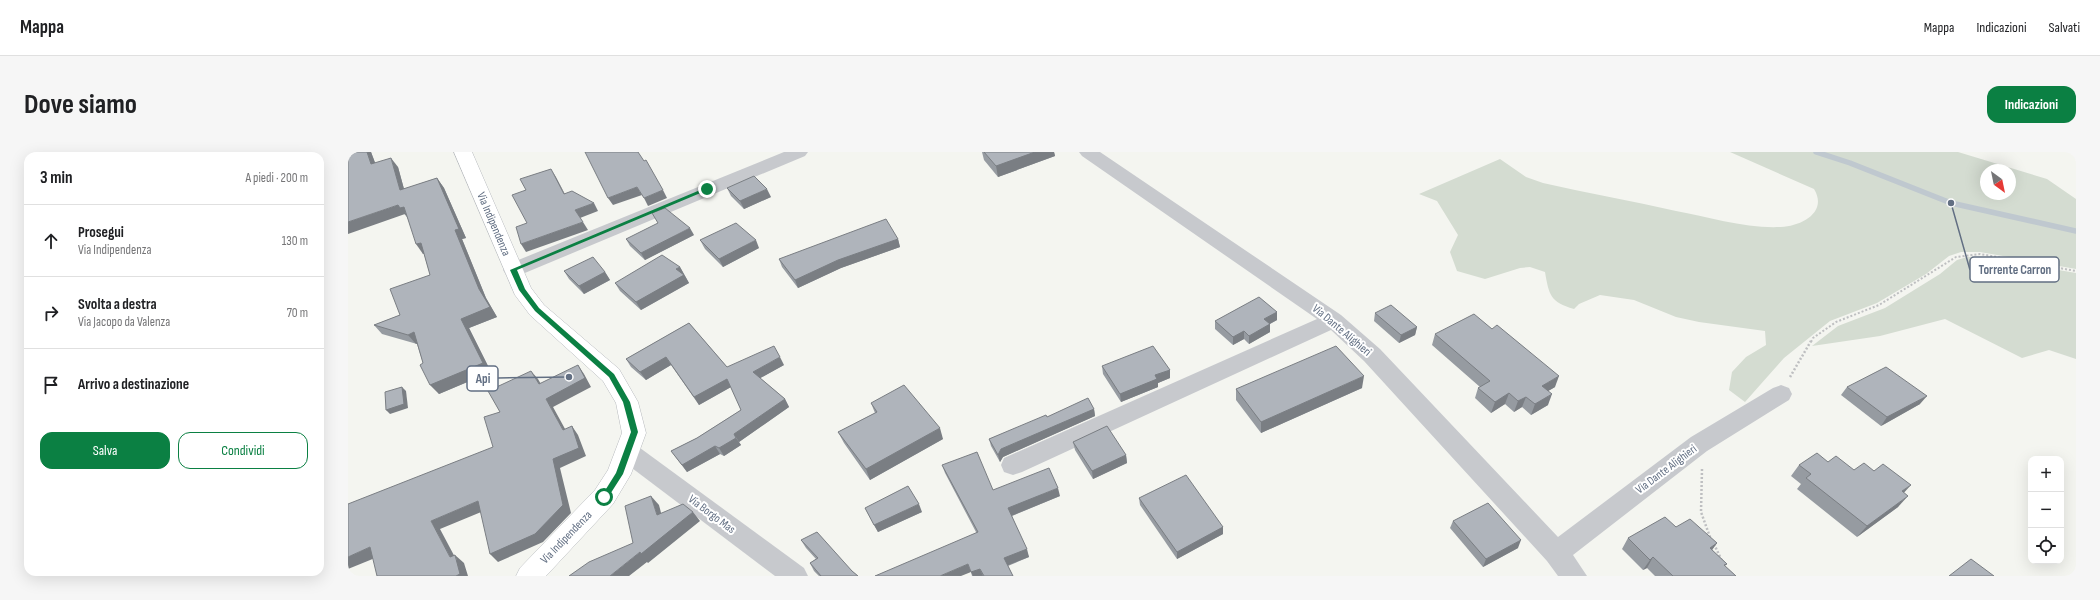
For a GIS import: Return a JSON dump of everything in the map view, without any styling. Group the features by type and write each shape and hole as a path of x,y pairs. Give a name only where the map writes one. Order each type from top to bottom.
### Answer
{"main road":[{"name":"Via Indipendenza","path":"463,152 522,290 537,310 611,375 627,402 634,432 619,474 604,497 529,576"}],"street":[{"path":"513,270 799,152"},
{"name":"Via Dante Alighieri","path":"1088,152 1334,320 1372,354 1567,567 1699,444 1781,394"},
{"path":"1013,465 1334,320"},
{"name":"Via Borgo Mas","path":"628,452 795,576"}],"path":[{"path":"1781,394 1813,338 1836,322 1879,306 1956,257 1980,254 2076,271"},
{"path":"1702,467 1701,512 1712,540 1724,564"}],"shaded area":[{"path":"1730,152 1958,152 1998,164 1980,164 1980,200 2016,200 2016,170 2047,179 2076,199 2076,269 1980,252 1961,252 1949,256 1926,274 1877,303 1830,321 1784,358 1745,402 1729,390 1732,372 1746,357 1766,345 1765,331 1699,322 1676,317 1634,300 1600,295 1579,304 1574,309 1560,304 1555,300 1550,292 1545,272 1530,267 1520,268 1485,279 1457,271 1450,252 1458,235 1437,201 1419,194 1500,159 1526,177 1543,183 1728,222 1755,226 1781,227 1804,221 1815,211 1818,204 1814,189"},
{"path":"1967,257 1983,257 2076,273 2076,359 2049,350 2022,358 1945,319 1880,336 1812,346 1838,326 1885,308 1940,274 1957,260"}],"building":[{"path":"348,152 367,152 371,164 391,158 400,190 437,178 459,229 455,230 479,289 490,307 461,319 483,363 430,385 420,365 423,363 414,332 408,335 374,325 400,315 390,289 430,275 421,243 416,244 404,207 400,208 398,205 348,222"},
{"path":"585,152 638,152 644,161 646,160 663,190 644,198 637,187 608,198"},
{"path":"984,152 1035,152 996,166"},
{"path":"551,169 564,194 572,191 594,203 575,210 583,222 521,244 516,227 527,223 512,195 526,190 520,179"},
{"path":"754,176 767,189 740,201 727,188"},
{"path":"665,208 690,228 641,253 626,239 658,223 652,213"},
{"path":"886,219 898,239 838,260 795,280 779,259"},
{"path":"736,223 756,240 719,259 700,240"},
{"path":"662,255 680,267 676,269 684,275 636,302 615,283"},
{"path":"593,257 605,272 579,286 564,271"},
{"path":"1259,297 1277,312 1264,319 1270,324 1249,336 1244,331 1233,337 1215,321"},
{"path":"1391,305 1417,327 1401,335 1375,313"},
{"path":"1474,314 1492,329 1497,325 1559,376 1542,386 1552,394 1535,404 1526,397 1518,401 1509,393 1495,402 1478,388 1490,381 1435,334"},
{"path":"689,323 727,367 774,346 780,357 753,372 785,399 734,434 736,438 719,448 715,446 682,465 671,451 697,438 741,410 727,379 694,397 666,357 640,372 626,359"},
{"path":"1153,346 1170,370 1155,375 1157,379 1120,394 1102,366"},
{"path":"1336,346 1364,376 1261,422 1236,389"},
{"path":"578,365 585,378 546,399 563,430 572,426 579,448 553,459 563,505 535,534 490,554 478,501 431,521 450,557 455,555 460,574 456,576 377,576 370,547 348,557 348,504 493,447 484,417 500,412 488,391 531,371 539,384"},
{"path":"1886,367 1927,396 1887,417 1847,387"},
{"path":"904,385 940,428 866,469 838,432 877,412 871,403"},
{"path":"402,387 404,404 386,410 385,392"},
{"path":"1088,398 1094,409 1001,449 998,455 989,439 1046,415 1047,417"},
{"path":"1107,426 1126,455 1092,471 1073,442"},
{"path":"977,452 993,490 1049,468 1058,488 1008,508 1027,549 1004,558 1013,576 984,576 980,569 971,572 968,564 940,576 875,576 978,532 942,465"},
{"path":"1817,453 1828,462 1836,456 1854,470 1864,463 1874,471 1883,464 1911,485 1902,491 1908,496 1867,526 1806,478 1811,474 1799,465"},
{"path":"1186,475 1223,527 1177,552 1139,498"},
{"path":"908,486 919,504 874,525 865,508"},
{"path":"651,496 657,515 683,504 693,512 641,554 640,552 610,576 569,576 589,562 633,543 625,506"},
{"path":"1488,503 1521,540 1486,559 1453,521"},
{"path":"1665,517 1676,527 1690,519 1717,543 1710,548 1727,564 1724,565 1736,576 1673,576 1653,557 1650,560 1628,538"},
{"path":"817,532 858,576 821,576 810,563 818,558 801,540"},
{"path":"1971,559 1994,576 1949,576"}],"waterway":[{"path":"1816,152 1850,163 1951,203 2076,231"}],"place":[{"name":"Torrente Carron","path":"1951,203"},
{"name":"Api","path":"569,377"}],"route":[{"path":"604,497 619,474 634,432 627,402 611,375 537,310 522,290 513,270 707,189"}]}
